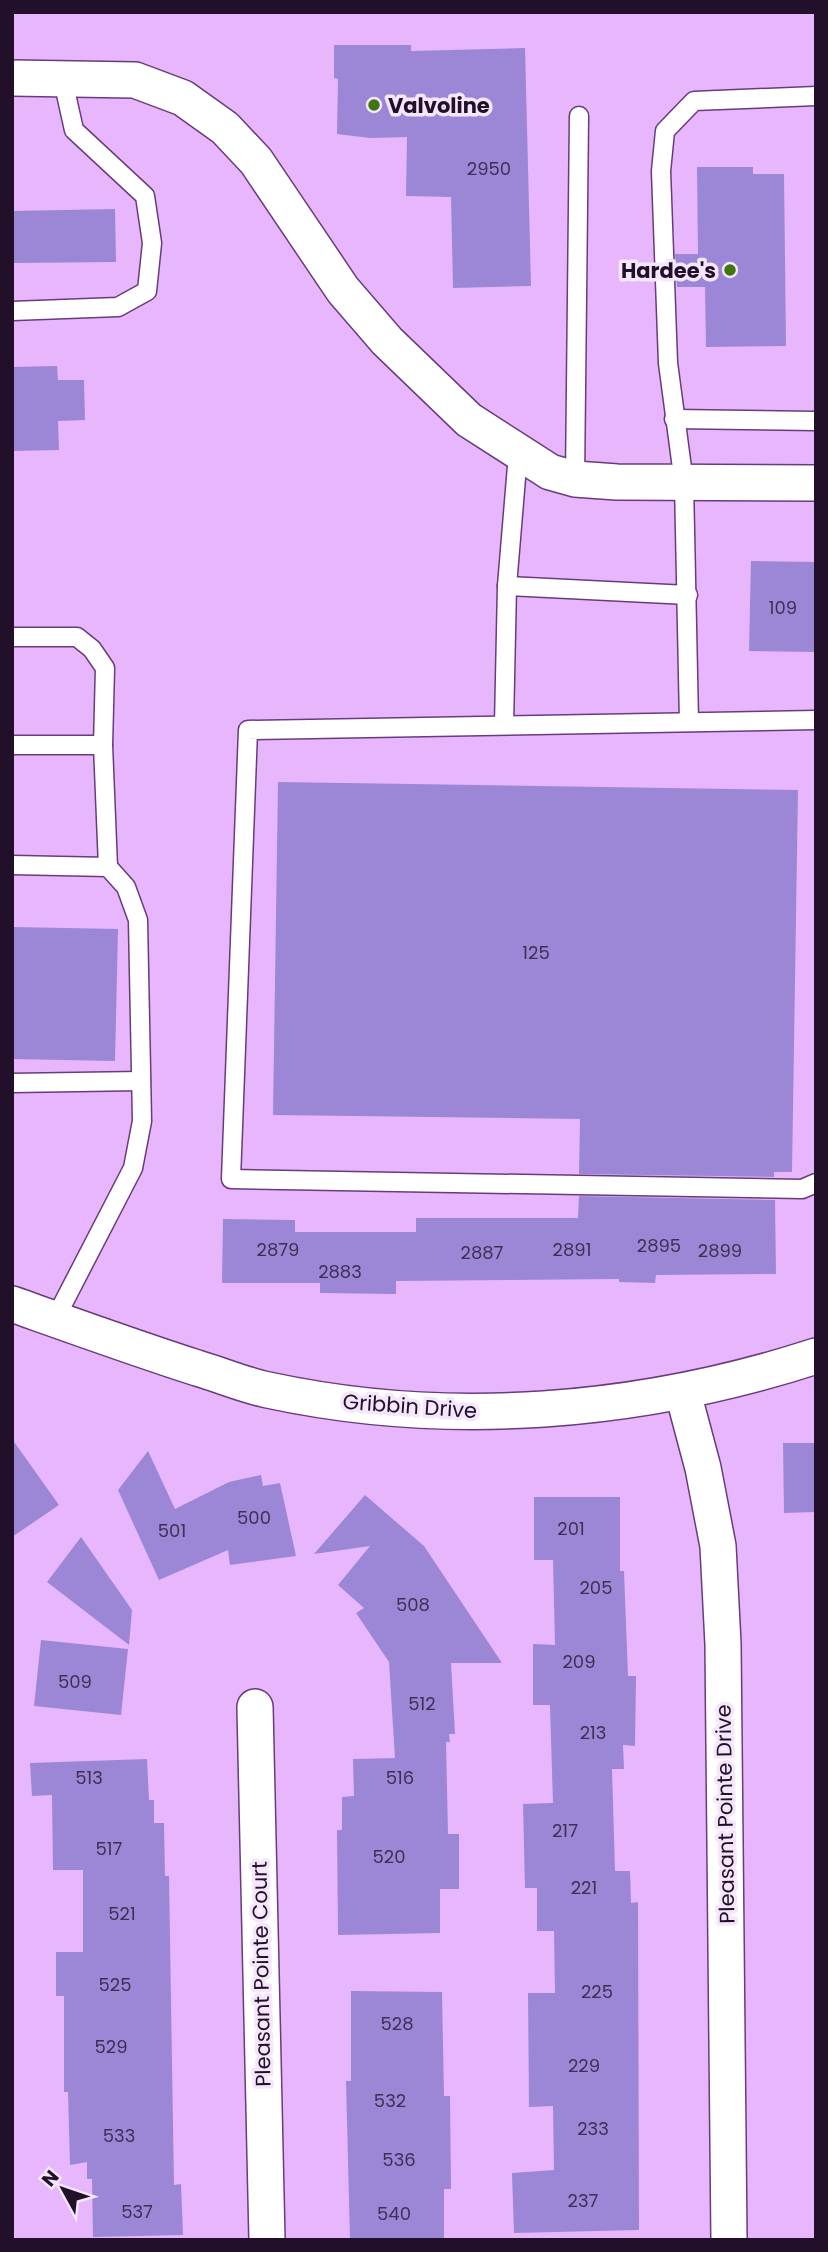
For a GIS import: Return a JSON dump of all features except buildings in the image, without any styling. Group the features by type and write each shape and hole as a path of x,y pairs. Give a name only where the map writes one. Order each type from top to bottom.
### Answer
{"street":[{"path":"12,78 62,76 135,79 183,98 225,128 256,161 343,290 387,341 469,421 550,472 575,480 816,483"},
{"name":"Gribbin Drive","path":"12,1304 266,1389 355,1405 463,1412 559,1410 683,1393 816,1356"},
{"name":"Pleasant Pointe Drive","path":"683,1393 703,1468 718,1558 723,1644 729,2240"},
{"name":"Pleasant Pointe Court","path":"255,1707 267,2240"}],"lane":[{"path":"12,311 118,307 147,291 152,243 145,196 74,130 62,76"},
{"path":"689,722 684,483 668,363 661,171 665,131 694,101 816,96"},
{"path":"575,480 579,116"},
{"path":"674,419 816,421"},
{"path":"504,725 507,586 518,454"},
{"path":"507,586 688,595"},
{"path":"12,637 77,637 92,649 105,668 103,745 108,867 126,887 138,920 142,1121 133,1168 55,1319"},
{"path":"816,720 248,730 230,1179 802,1189 816,1183"},
{"path":"12,745 103,745"},
{"path":"12,865 108,867"},
{"path":"12,1083 141,1081"}],"place":[{"name":"Valvoline","path":"374,105"},
{"name":"Hardee's","path":"730,270"}]}
